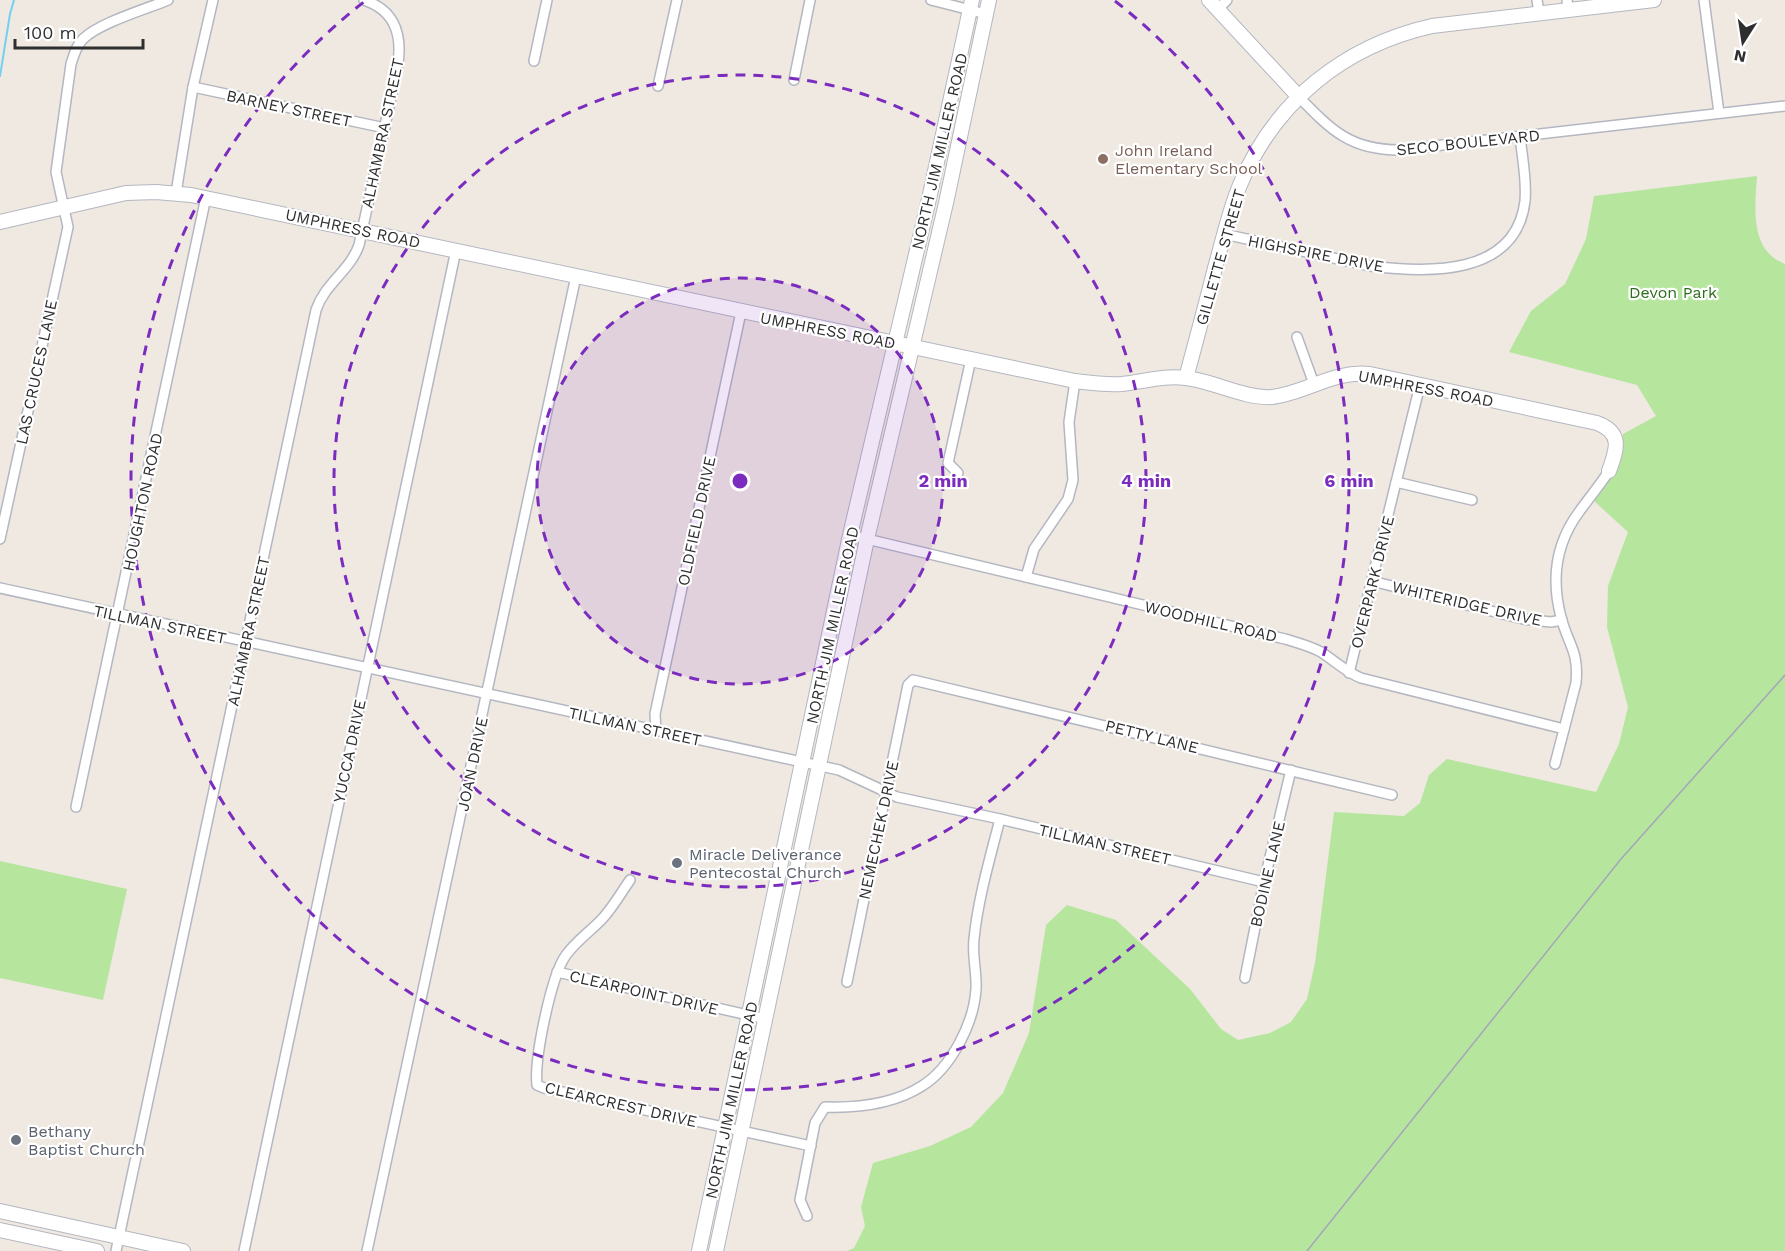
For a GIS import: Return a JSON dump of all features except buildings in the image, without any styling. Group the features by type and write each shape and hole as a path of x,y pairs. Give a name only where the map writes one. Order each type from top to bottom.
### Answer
{"main road":[{"name":"GILLETTE STREET","path":"1186,378 1224,234 1240,186 1249,166 1274,125 1298,96 1356,52 1406,32 1538,6 1654,0"},
{"name":"SECO BOULEVARD","path":"1218,3 1298,96"},
{"name":"NORTH JIM MILLER ROAD","path":"699,1249 850,535 929,200 971,5"},
{"name":"NORTH JIM MILLER ROAD","path":"716,1250 867,539 946,203 987,7"},
{"name":"UMPHRESS ROAD","path":"0,222 126,193 176,193 206,197 1075,381 1121,384 1167,377 1186,378 1269,397 1359,372 1597,423 1614,434 1615,455 1608,471"},
{"path":"929,200 946,203"},
{"path":"0,1211 48,1221 117,1244 183,1251"},
{"path":"43,1239 48,1221"},
{"path":"0,1230 97,1251"},
{"path":"699,1249 716,1250"}],"street":[{"name":"LAS CRUCES LANE","path":"0,539 68,227 57,180 57,164 71,64 75,51 84,38 98,28 168,0"},
{"path":"176,193 193,87 213,0"},
{"name":"ALHAMBRA STREET","path":"117,1244 316,310 329,285 355,255 385,128 399,57 399,41 394,23 386,12 364,0"},
{"path":"534,61 547,0"},
{"path":"658,86 677,0"},
{"path":"794,80 810,0"},
{"path":"931,0 987,7"},
{"path":"1704,0 1719,113"},
{"name":"BARNEY STREET","path":"193,87 385,128"},
{"name":"SECO BOULEVARD","path":"1298,96 1327,125 1343,137 1368,148 1399,150 1785,105"},
{"name":"HIGHSPIRE DRIVE","path":"1224,234 1370,266 1416,269 1474,263 1497,251 1511,236 1521,220 1526,186 1520,136"},
{"name":"HOUGHTON ROAD","path":"76,807 206,197"},
{"name":"YUCCA DRIVE","path":"244,1251 456,250"},
{"name":"JOAN DRIVE","path":"367,1251 576,276"},
{"name":"OLDFIELD DRIVE","path":"656,731 655,714 741,312"},
{"path":"1297,337 1314,384"},
{"path":"958,473 948,463 971,360"},
{"path":"1026,577 1034,549 1068,499 1074,480 1069,422 1075,381"},
{"name":"OVERPARK DRIVE","path":"1349,673 1420,385"},
{"path":"1555,764 1577,670 1573,647 1562,621 1556,582 1561,543 1573,519 1608,471"},
{"path":"1396,483 1472,500"},
{"name":"WOODHILL ROAD","path":"850,535 1306,645 1322,653 1349,673 1361,678 1564,729"},
{"name":"WHITERIDGE DRIVE","path":"1372,581 1523,619 1538,622 1562,621"},
{"name":"TILLMAN STREET","path":"0,588 847,772 897,797 1264,882"},
{"name":"PETTY LANE","path":"912,681 922,680 1392,795"},
{"name":"NEMECHEK DRIVE","path":"847,982 908,685 912,681"},
{"name":"BODINE LANE","path":"1245,978 1264,882 1292,770"},
{"path":"807,1216 800,1200 815,1123 825,1107 849,1108 894,1099 923,1086 944,1066 961,1041 972,1014 976,988 973,962 976,923 999,819"},
{"path":"557,972 578,940 602,919 630,880"},
{"name":"CLEARPOINT DRIVE","path":"557,972 766,1019"},
{"name":"CLEARCREST DRIVE","path":"557,972 552,986 538,1058 537,1085 544,1089 811,1146"}],"green space":[{"name":"Devon Park","path":"1757,176 1755,214 1760,238 1765,249 1785,264 1785,1251 847,1251 854,1248 865,1226 861,1207 873,1163 930,1146 971,1127 1003,1093 1029,1033 1046,925 1067,905 1116,920 1190,989 1221,1029 1238,1040 1270,1033 1291,1022 1307,999 1315,963 1334,812 1404,816 1420,803 1429,775 1447,759 1596,792 1619,744 1628,707 1607,627 1608,586 1628,532 1594,501 1611,477 1618,462 1623,434 1656,416 1637,385 1509,352 1531,311 1565,284 1586,239 1594,196"},
{"path":"0,861 127,889 103,1000 0,978"}],"waterway":[{"path":"0,76 14,0"}],"tram line":[{"path":"1307,1251 1621,859 1785,675"}],"place":[{"name":"John Ireland Elementary School","path":"1103,159"},
{"name":"Miracle Deliverance Pentecostal Church","path":"677,863"},
{"name":"Bethany Baptist Church","path":"16,1140"}]}
